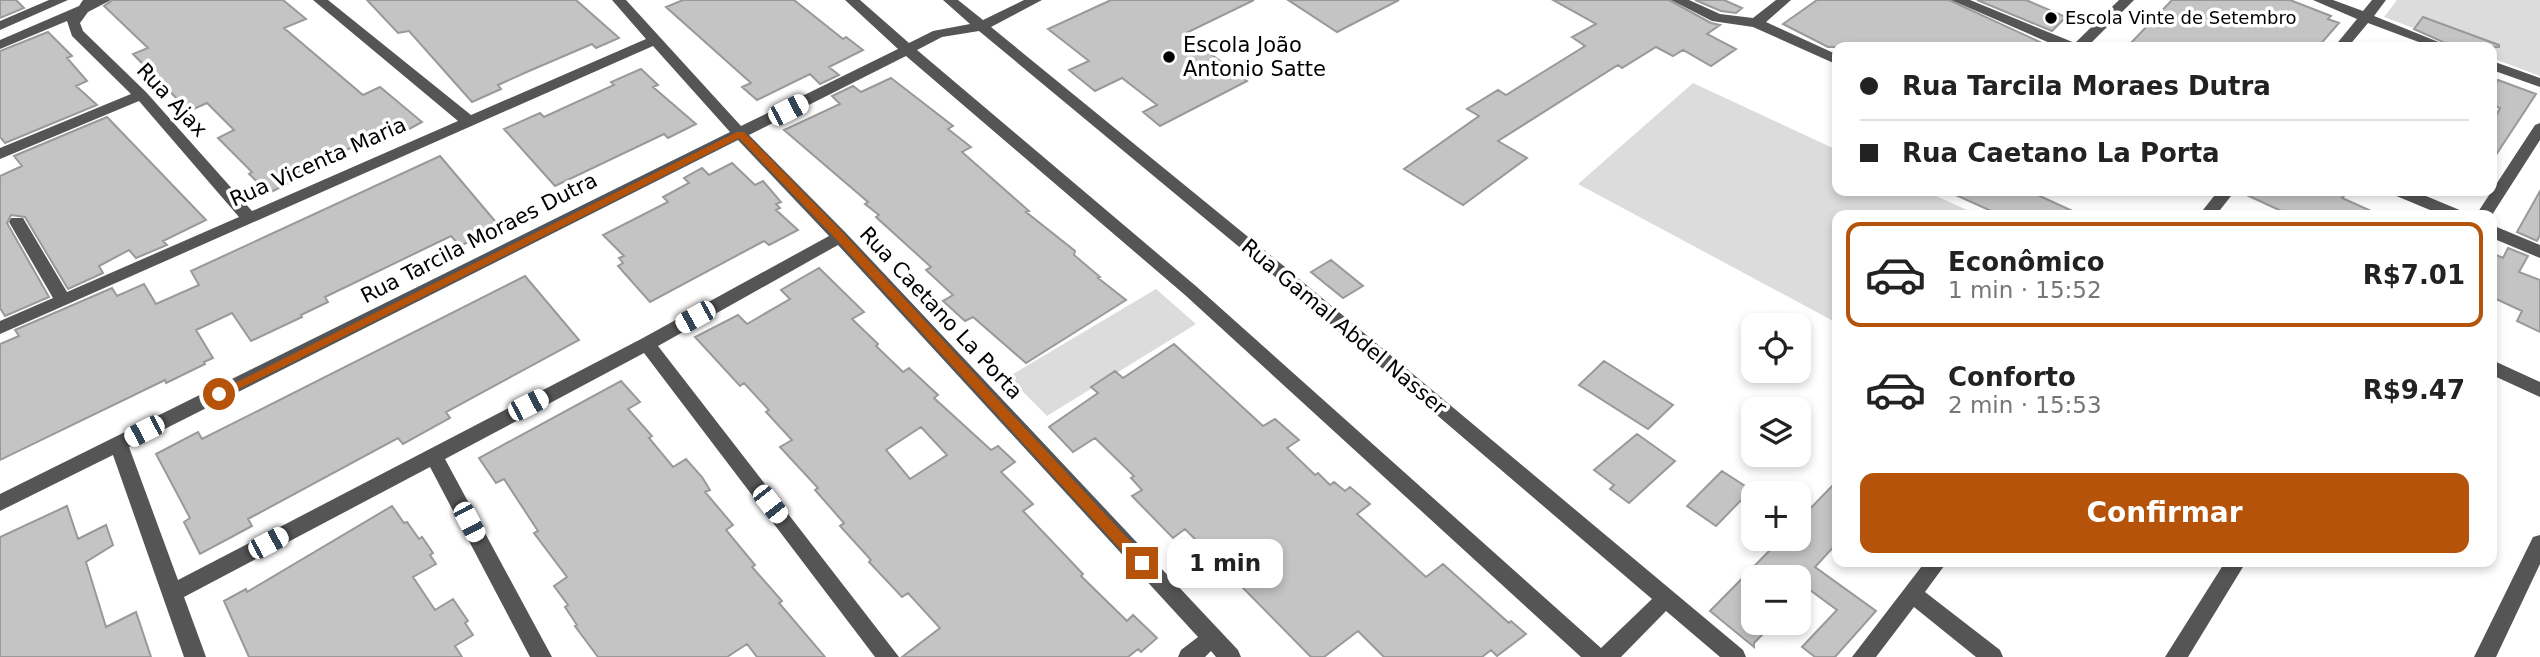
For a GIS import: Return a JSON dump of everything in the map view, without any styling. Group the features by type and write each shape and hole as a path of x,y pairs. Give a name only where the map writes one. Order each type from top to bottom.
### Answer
{"street":[{"path":"0,26 61,0"},
{"path":"0,45 86,5 104,0"},
{"path":"320,0 468,121"},
{"name":"Rua Caetano La Porta","path":"619,0 740,134 840,237 1230,657"},
{"path":"852,0 1191,291 1596,657"},
{"name":"Rua Gamal Abdel Nasser","path":"950,0 1279,271 1735,657"},
{"name":"Rua Tarcila Moraes Dutra","path":"0,503 907,49 946,31 981,26 1035,0"},
{"path":"1678,0 1717,18 1756,23 1832,58"},
{"path":"1756,23 1784,0"},
{"path":"1958,0 2059,42"},
{"path":"2084,42 2127,0"},
{"path":"2320,0 2431,42"},
{"path":"2345,42 2379,0"},
{"name":"Rua Ajax","path":"86,5 73,23 76,33 141,95 249,218"},
{"name":"Rua Vicenta Maria","path":"0,328 655,40"},
{"path":"2497,67 2540,83"},
{"path":"0,154 141,95"},
{"path":"2497,195 2540,128"},
{"path":"2211,210 2223,196"},
{"path":"2412,196 2444,210"},
{"path":"17,222 63,300"},
{"path":"2497,233 2540,252"},
{"path":"173,593 433,454 647,344 840,237"},
{"path":"647,344 888,657"},
{"path":"2497,369 2540,390"},
{"path":"119,444 195,657"},
{"path":"433,454 541,657"},
{"path":"2485,657 2540,543"},
{"path":"1863,657 1933,567"},
{"path":"2176,657 2233,567"},
{"path":"1912,594 1992,657"},
{"path":"1607,657 1666,598"},
{"path":"1189,657 1212,638"}],"shaded area":[{"path":"2397,0 2540,0 2540,76 2497,60 2497,42 2451,42 2384,17"},
{"path":"1693,83 1832,148 1832,196 1936,196 1967,210 1832,210 1832,320 1578,184"},
{"path":"1156,289 1196,324 1047,416 1008,377"}],"building":[{"path":"0,0 16,0 24,8 0,18"},
{"path":"113,0 283,0 306,19 284,28 363,95 380,87 422,122 400,134 393,130 332,156 295,174 297,177 293,181 269,193 218,138 234,130 207,103 189,111 133,54 148,48 104,6"},
{"path":"367,0 576,0 619,38 596,48 592,44 529,71 498,85 501,89 472,102 409,31 398,33"},
{"path":"683,0 794,0 843,39 846,37 863,50 829,67 839,75 820,84 810,74 757,100 742,87 751,83 666,7"},
{"path":"1111,0 1254,0 1184,34 1247,81 1160,126 1143,112 1157,105 1122,78 1095,91 1069,70 1089,61 1048,29"},
{"path":"1288,0 1399,0 1337,32"},
{"path":"1553,0 1669,0 1711,23 1720,25 1707,34 1736,49 1711,66 1683,50 1673,56 1656,47 1622,68 1618,65 1498,141 1527,158 1463,205 1404,169 1479,116 1467,109 1498,90 1506,95 1585,46 1572,37 1596,24"},
{"path":"1695,0 1724,0 1742,8 1736,13 1721,11"},
{"path":"1817,0 1949,0 2040,42 1832,42 1832,47 1828,47 1783,24"},
{"path":"1977,0 2026,0 2066,17 2052,31"},
{"path":"2172,0 2290,0 2331,16 2328,19 2339,23 2322,42 2132,42"},
{"path":"2423,17 2491,42 2443,42 2414,29"},
{"path":"48,32 72,56 67,58 87,81 76,86 97,105 5,143 0,137 0,51"},
{"path":"641,69 658,85 653,87 696,124 668,138 664,134 555,186 504,129 540,113 544,117 614,85 611,82"},
{"path":"891,78 953,126 948,129 971,147 962,152 1029,211 1026,212 1075,251 1074,255 1100,277 1098,278 1126,300 1026,363 973,317 965,321 943,301 953,295 926,270 931,267 876,217 879,215 865,204 868,202 784,130 840,104 832,96 853,86 861,92"},
{"path":"2497,82 2536,94 2497,153 2497,114 2500,108 2497,107"},
{"path":"107,117 206,220 163,241 167,245 136,258 129,250 99,266 103,273 68,289 25,217 11,215 7,223 49,297 5,316 0,308 0,176 22,166 14,156"},
{"path":"440,156 500,227 460,246 451,236 325,297 328,302 251,341 232,313 196,330 213,358 204,362 205,364 166,383 165,380 0,460 0,344 19,336 15,330 112,288 117,296 144,284 156,304 199,285 191,271"},
{"path":"732,163 755,185 763,181 781,202 776,204 780,208 776,210 798,230 769,245 764,241 650,302 618,266 623,263 619,258 624,256 603,235 668,202 663,197 689,183 684,178 702,168 709,175"},
{"path":"2540,191 2540,235 2537,241 2517,232"},
{"path":"1958,196 2040,196 2070,210 1989,210"},
{"path":"2249,196 2344,196 2342,198 2369,210 2279,210"},
{"path":"2508,248 2528,256 2519,272 2540,280 2540,332 2517,321 2522,311 2497,299 2497,255 2503,258"},
{"path":"1331,260 1363,286 1343,298 1311,272"},
{"path":"819,268 864,312 852,319 878,344 876,346 903,372 909,368 938,395 934,398 991,450 998,446 1015,462 1001,472 1033,504 1023,511 1083,574 1081,576 1127,621 1133,615 1157,638 1141,652 1138,649 1128,657 902,657 940,628 908,593 902,597 869,562 871,560 840,526 844,523 815,490 818,488 780,447 792,440 766,412 769,410 744,383 740,386 695,337 738,315 747,324 790,299 781,290","holes":["921,427 947,455 910,479 886,450"]},
{"path":"525,276 579,340 446,412 450,418 403,444 398,438 248,519 252,526 200,554 184,522 190,518 156,454 198,432 202,439"},
{"path":"1174,344 1263,426 1275,419 1299,440 1287,448 1315,475 1318,473 1330,485 1334,482 1345,491 1350,487 1370,504 1357,514 1426,577 1443,564 1509,623 1511,621 1526,634 1497,656 1491,650 1482,657 1384,657 1358,631 1324,657 1311,657 1185,529 1173,538 1132,496 1142,490 1131,478 1134,476 1095,438 1073,452 1049,427 1098,393 1091,387 1115,371 1123,378"},
{"path":"1604,361 1673,405 1648,429 1579,385"},
{"path":"621,381 640,402 628,409 652,436 649,438 673,467 686,459 702,477 710,490 705,492 733,525 726,530 755,565 752,567 782,601 779,603 825,657 757,657 747,644 727,657 598,657 575,626 577,625 565,607 568,605 554,586 567,577 534,533 538,531 504,479 496,483 479,458"},
{"path":"1637,434 1675,461 1629,503 1610,489 1614,485 1594,470"},
{"path":"1722,471 1741,483 1741,500 1716,526 1687,506"},
{"path":"1832,486 1832,549 1815,567 1876,611 1835,657 1815,657 1802,647 1837,610 1811,591 1811,565 1755,565 1769,551 1811,551 1811,508"},
{"path":"67,506 78,539 106,525 113,545 86,562 106,627 136,612 151,657 0,657 0,537"},
{"path":"392,506 419,539 422,537 433,553 430,555 436,564 413,577 435,610 453,599 468,621 465,623 473,635 455,646 462,657 249,657 224,601 246,589 247,592"},
{"path":"1741,580 1741,635 1762,635 1754,643 1754,647 1710,611"}],"place":[{"name":"Escola Vinte de Setembro","path":"2051,18"},
{"name":"Escola João Antonio Satte","path":"1169,57"}],"route":[{"path":"219,394 740,134 840,237 1142,563"}]}
